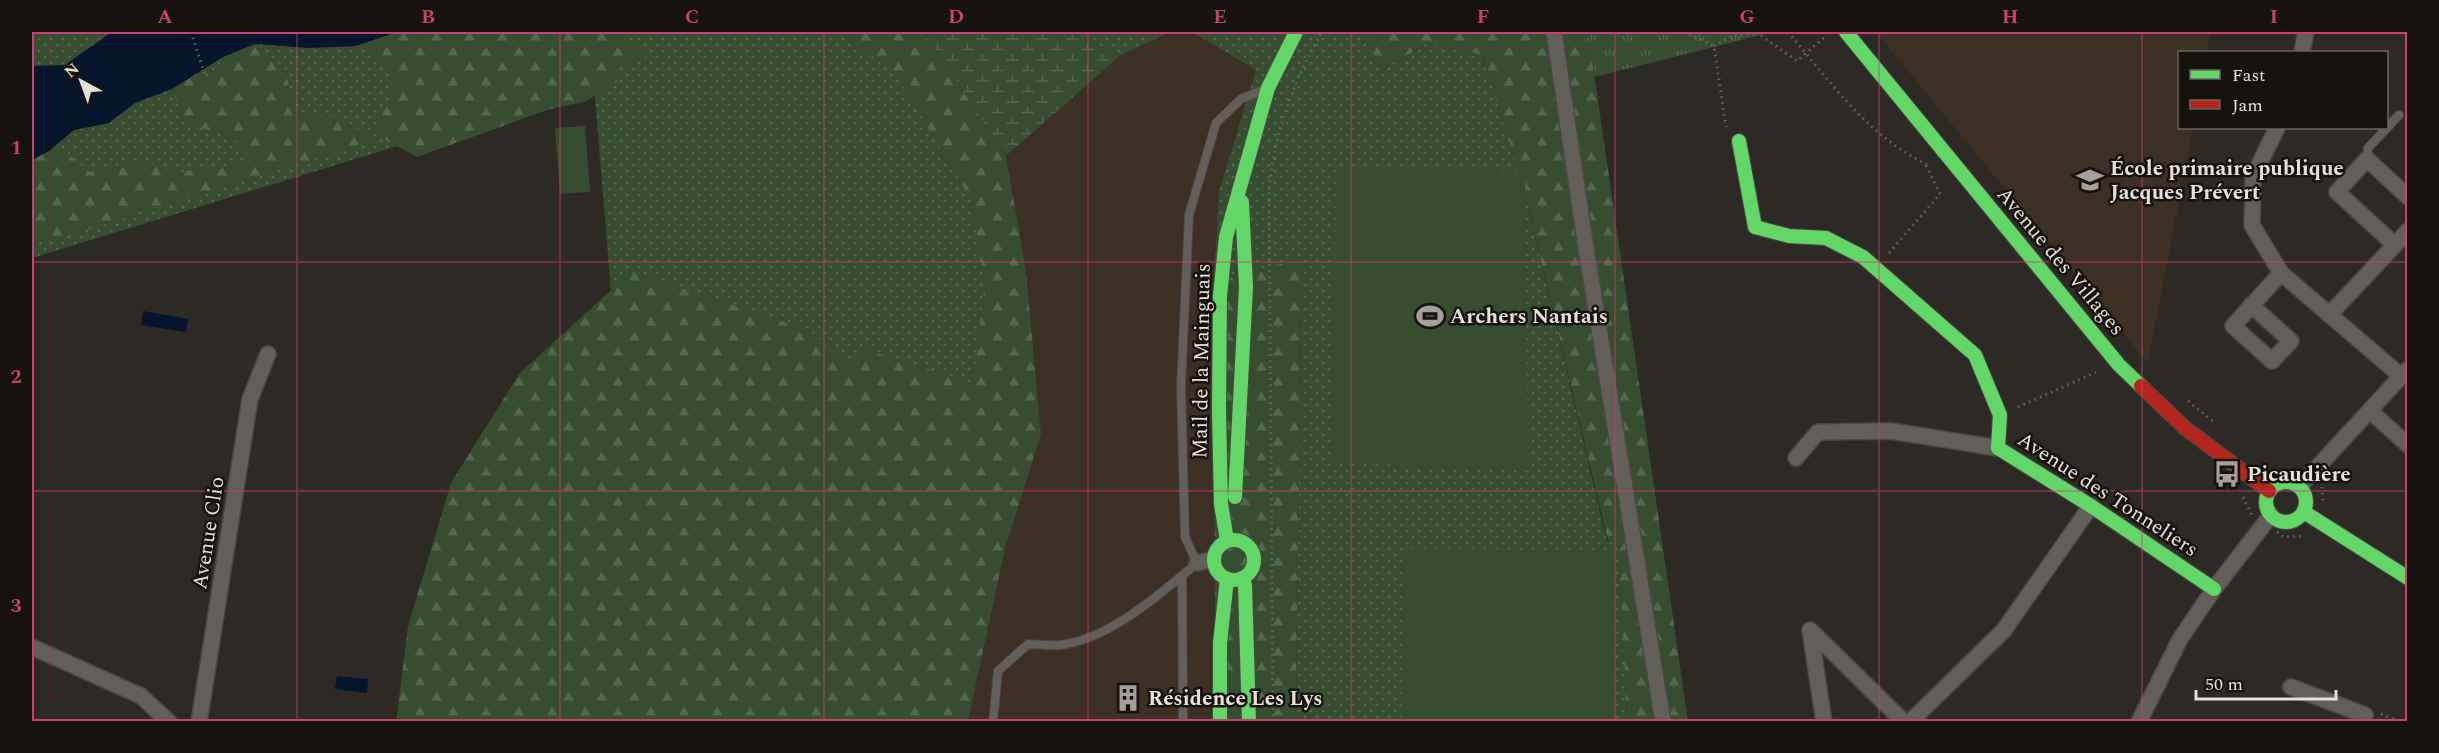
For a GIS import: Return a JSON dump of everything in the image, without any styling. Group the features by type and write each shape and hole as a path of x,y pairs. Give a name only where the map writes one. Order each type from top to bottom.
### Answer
{"street":[{"name":"Mail de la Mainguais","path":"1231,540 1221,504 1220,296 1226,237 1268,88 1296,32"},
{"path":"1554,32 1586,248 1663,722"},
{"name":"Avenue des Villages","path":"1846,32 2119,365 2185,428 2269,491"},
{"path":"2302,51 2306,32"},
{"path":"2277,129 2253,177 2252,225 2281,273 2329,315 2404,373 2300,486"},
{"name":"Avenue des Tonneliers","path":"1739,141 1755,227 1789,236 1826,238 1863,257 1975,355 2000,415 1998,448 2091,506 2214,589"},
{"path":"2395,245 2337,192 2367,159 2408,197"},
{"name":"Mail de la Mainguais","path":"1231,540 1245,287 1242,183"},
{"path":"2329,315 2408,231"},
{"path":"2251,305 2281,273"},
{"name":"Avenue Clio","path":"199,722 250,399 268,354"},
{"path":"2370,411 2408,445"},
{"path":"1796,458 1818,432 1891,431 1998,448"},
{"path":"2285,482 2300,486 2306,495 2304,512 2290,522 2277,520 2271,515 2266,504 2269,491 2285,482"},
{"path":"1910,722 2004,630 2091,506"},
{"path":"2304,512 2408,578"},
{"path":"2139,722 2180,639 2214,589 2271,515"},
{"path":"1231,540 1248,544 1255,556 1253,569 1242,578 1227,579 1217,571 1214,559 1218,548 1231,540"},
{"path":"1197,563 1214,559"},
{"path":"1242,578 1245,585 1249,722"},
{"path":"1220,722 1221,632 1227,579"},
{"path":"1824,722 1810,630 1904,722"},
{"path":"32,647 141,696 169,722"},
{"path":"2291,687 2365,715 2363,722"}],"lane":[{"path":"993,722 998,670 1028,644 1061,645 1108,629 1161,594 1197,563 1185,537 1181,387 1189,215 1216,123 1240,99 1268,88"},
{"path":"2388,126 2398,115"},
{"path":"2367,159 2368,148 2385,129"},
{"path":"1182,576 1183,722"}],"path":[{"path":"191,32 206,78"},
{"path":"1273,722 1269,191 1273,154 1282,121 1294,87 1322,32"},
{"path":"1684,32 1714,46"},
{"path":"1788,32 1806,54"},
{"path":"1714,46 1733,35 1757,33 1797,61 1831,32"},
{"path":"1714,46 1727,132"},
{"path":"1876,268 1940,194 1926,164"},
{"path":"2000,415 2104,369"},
{"path":"2179,394 2215,424"},
{"path":"2271,468 2278,472 2295,469"}],"shaded area":[{"path":"1170,32 1192,32 1256,70 1219,192 1214,368 1215,721 968,722 1005,549 1041,434 1026,270 1006,156 1121,55"},
{"name":"École primaire publique Jacques Prévert","path":"1876,32 2211,32 2207,51 2178,51 2178,129 2193,129 2148,363"}],"green space":[{"path":"32,32 903,32 976,157 1011,429 611,291 594,86 32,258"},
{"path":"397,32 627,32 646,57 615,69 617,82 586,101 547,110 417,157 382,138 378,120 391,97 392,75 364,44"},
{"path":"842,32 924,32 1006,156 1026,270 1041,434 1005,549 968,721 396,722 408,626 451,483 519,374 631,272 809,330 844,362 867,350 973,383 985,282 971,200 896,75"},
{"path":"924,32 1066,32 1121,55 1006,156"},
{"path":"1066,32 1170,32 1121,55"},
{"path":"1192,32 1374,32 1367,45 1384,70 1427,43 1482,55 1522,181 1607,541 1618,545 1627,721 1296,721 1301,258 1214,282 1219,191 1256,70"},
{"path":"1374,32 1588,32 1688,721 1627,721 1618,546 1608,541 1522,181 1482,55 1427,43 1384,70 1367,45"},
{"path":"1588,32 1768,32 1769,33 1594,77"},
{"path":"255,44 285,69 296,116 341,117 373,141 32,247 32,160 57,144 89,172 139,161 181,172 240,164 243,143 184,121 172,89 189,79 214,77 223,57"},
{"path":"585,126 590,192 560,194 555,128"},
{"name":"Archers Nantais","path":"1336,169 1525,171 1528,471 1332,462"},
{"path":"1301,258 1296,721 1215,721 1214,282"},
{"path":"1403,549 1614,550 1612,721 1401,721"}],"water":[{"path":"112,32 397,32 356,46 309,48 255,44 223,57 172,89 135,103 109,123 74,130 49,151 32,160 32,66 65,65"},
{"path":"143,311 188,319 186,332 141,325"},
{"path":"337,676 368,679 367,693 335,689"}],"traffic: fast":[{"path":"1227,540 1221,504 1219,411 1220,296 1226,237 1268,88 1296,32"},
{"path":"1846,32 2119,365 2141,386"},
{"path":"1739,141 1755,227 1789,236 1826,238 1863,257 1975,355 2000,415 1998,448 2091,506 2214,589"},
{"path":"1235,497 1246,287 1242,202"},
{"path":"2286,482 2294,483 2300,488 2305,494 2306,502 2305,510 2300,516 2294,521 2286,522 2278,521 2272,516 2267,510 2266,502 2267,494 2272,488 2278,483 2286,482"},
{"path":"2304,512 2408,578"},
{"path":"1234,540 1242,541 1248,546 1253,552 1254,560 1253,568 1248,574 1242,579 1234,580 1226,579 1220,574 1215,568 1214,560 1215,552 1220,546 1226,541 1234,540"},
{"path":"1242,578 1245,585 1249,722"},
{"path":"1220,722 1220,643 1227,579"}],"traffic: jam":[{"path":"2141,386 2185,428 2269,491"}],"place":[{"name":"École primaire publique Jacques Prévert","path":"2090,180"},
{"name":"Archers Nantais","path":"1430,316"},
{"name":"Picaudière","path":"2227,474"},
{"name":"Résidence Les Lys","path":"1128,698"}]}
